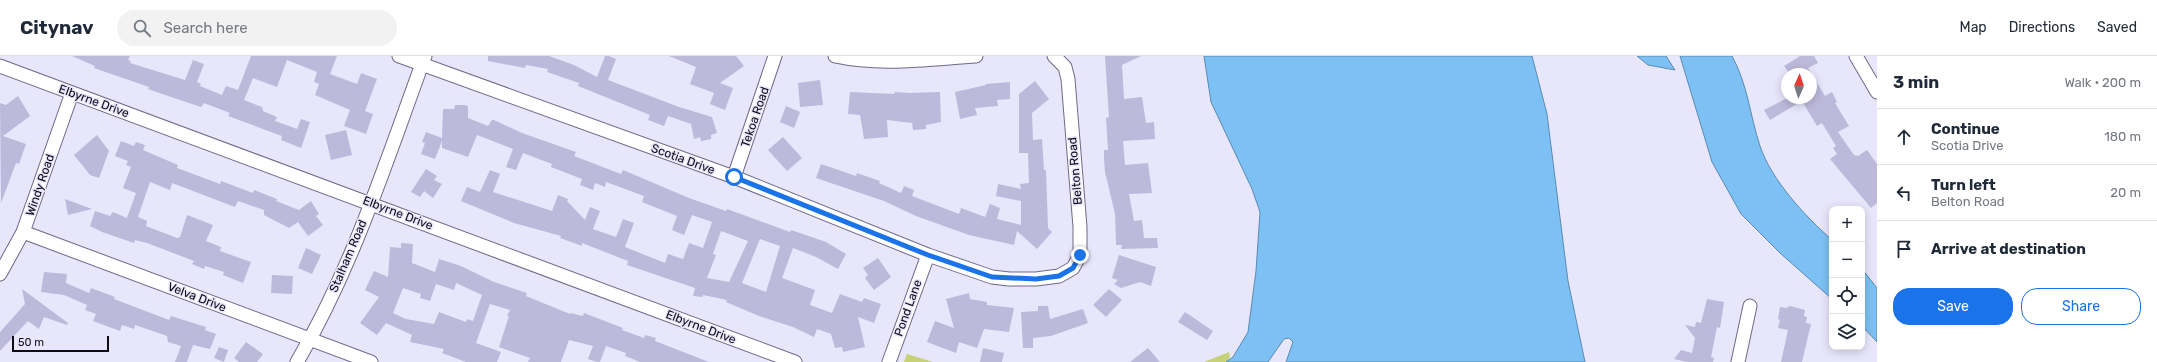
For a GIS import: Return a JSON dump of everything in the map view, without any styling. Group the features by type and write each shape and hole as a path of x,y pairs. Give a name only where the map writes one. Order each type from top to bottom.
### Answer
{"street":[{"name":"Scotia Drive","path":"399,56 424,60 734,177 928,255 992,277 1036,279 1059,276"},
{"name":"Tekoa Road","path":"734,177 776,56"},
{"path":"835,56 855,60 887,61 976,56"},
{"name":"Belton Road","path":"1056,57 1065,67 1068,79 1080,227 1080,255 1073,268 1059,276"},
{"path":"1862,58 1877,92"},
{"name":"Stalham Road","path":"297,362 311,340 348,263 424,60"},
{"name":"Elbyrne Drive","path":"0,66 795,362"},
{"name":"Windy Road","path":"0,274 23,232 72,93"},
{"name":"Velva Drive","path":"23,232 371,362"},
{"name":"Pond Lane","path":"889,362 928,255"},
{"path":"1738,362 1750,306"}],"green space":[{"path":"1229,352 1230,357 1227,362 1204,362"},
{"path":"907,354 933,362 904,362"}],"water":[{"path":"1204,56 1532,56 1547,114 1568,281 1585,362 1286,362 1293,342 1289,338 1284,339 1268,362 1226,362 1233,357 1248,332 1256,271 1260,212 1252,189 1211,102"},
{"path":"1637,56 1666,56 1675,70 1648,65"},
{"path":"1680,56 1732,56 1742,78 1760,146 1765,159 1790,197 1829,237 1829,296 1780,253 1741,214 1712,162"},
{"path":"1865,273 1877,288 1877,342 1865,329"}],"building":[{"path":"72,56 130,56 128,60 131,61 130,63 185,80 193,60 204,64 197,82 201,84 200,86 222,95 226,86 238,90 251,56 337,56 330,74 357,84 361,73 377,79 365,111 373,114 366,134 344,126 350,110 315,95 319,84 314,82 317,72 287,60 277,87 253,78 244,100 262,107 263,111 277,117 275,121 297,129 301,119 310,122 301,148 281,140 282,136 228,116 230,113 204,103 201,107 148,89 149,87 94,68 95,66"},
{"path":"488,56 549,56 574,65 597,77 605,56 609,56 616,59 608,80 679,107 712,117 717,133 711,135 711,139 701,141 700,137 694,139 691,124 668,116 664,126 648,120 650,115 578,86 579,83 547,72 548,69 526,65 525,68 488,61"},
{"path":"669,56 736,56 744,66 720,83 733,88 725,110 710,104 714,93 690,84 696,67"},
{"path":"1105,56 1141,56 1122,65 1124,99 1142,97 1146,123 1154,122 1155,139 1123,141 1125,165 1148,163 1152,193 1129,194 1134,221 1142,220 1144,238 1157,238 1158,248 1121,249 1122,245 1116,245 1115,214 1105,172 1104,158 1104,150 1108,150 1106,118 1109,117"},
{"path":"1800,56 1814,56 1818,63 1808,68 1786,68 1784,66"},
{"path":"820,80 823,105 800,107 798,83"},
{"path":"1035,81 1049,99 1032,113 1033,140 1042,139 1044,170 1046,170 1048,228 1052,232 1037,249 1017,231 1014,245 969,235 916,216 884,201 816,178 821,164 856,176 857,173 880,181 879,183 901,193 904,186 914,190 912,196 959,214 961,208 985,217 990,204 1000,208 997,219 1021,225 1021,201 996,196 998,184 1021,189 1020,184 1029,183 1028,153 1019,153 1019,94"},
{"path":"1010,82 1010,99 997,100 998,106 975,108 977,115 960,119 955,92 986,84"},
{"path":"1817,83 1825,96 1832,92 1837,102 1835,103 1849,126 1838,132 1854,155 1858,156 1867,150 1877,164 1877,203 1871,208 1830,159 1837,154 1833,148 1836,146 1822,123 1817,126 1804,104 1817,104"},
{"path":"850,92 894,94 895,92 940,92 941,122 926,125 926,129 913,130 912,123 887,120 888,137 864,139 860,115 848,114"},
{"path":"18,96 30,116 3,136 26,144 19,164 16,163 1,203 0,103 6,105"},
{"path":"1781,101 1781,104 1797,104 1770,120 1764,110"},
{"path":"455,105 466,105 468,107 468,118 488,126 492,120 494,120 522,133 576,152 574,156 621,174 623,170 689,198 726,211 727,209 790,232 791,230 826,242 846,254 838,269 816,257 793,248 782,278 815,290 810,305 832,313 840,294 862,302 864,298 881,304 874,323 858,317 865,347 843,352 842,347 835,348 831,334 817,329 814,337 793,327 759,316 726,302 727,300 703,295 703,297 693,296 695,288 627,265 628,261 582,243 582,246 560,238 561,236 514,223 461,201 467,187 480,192 490,170 500,174 493,192 552,211 558,195 568,199 567,201 585,220 590,207 600,211 593,229 616,237 623,219 634,223 625,247 665,263 668,254 683,259 689,243 703,248 712,222 692,215 684,235 672,230 677,216 642,202 644,196 606,182 605,187 595,183 593,190 580,185 582,179 551,167 552,164 523,153 516,170 506,167 513,149 477,135 468,157 442,148 442,141 435,159 421,154 425,143 422,142 426,132 442,138 443,109 454,109","holes":["721,231 748,241 729,282 707,278 716,255 713,254","760,239 780,246 766,292 742,283"]},
{"path":"786,106 800,112 794,128 780,122"},
{"path":"346,130 352,155 331,160 325,135"},
{"path":"97,135 109,151 99,178 90,175 74,155"},
{"path":"783,137 802,158 787,171 768,150"},
{"path":"121,141 134,146 136,142 145,145 143,150 178,165 177,168 220,184 221,181 253,193 254,190 299,210 311,201 319,214 316,216 323,225 308,236 298,222 289,228 264,215 264,210 238,201 235,207 172,183 170,190 150,182 138,217 147,221 146,226 177,238 180,237 187,215 213,225 206,241 221,247 220,251 251,262 243,283 223,275 224,272 205,266 204,269 192,264 194,261 147,243 135,240 134,243 102,232 90,226 95,211 110,216 113,212 127,218 136,193 123,188 131,167 126,165 128,161 115,156"},
{"path":"426,169 437,176 434,180 442,184 433,198 424,191 420,197 411,192"},
{"path":"65,199 92,209 68,215"},
{"path":"401,243 413,244 412,263 435,272 439,259 461,266 494,282 527,293 526,296 570,314 583,316 584,313 644,338 645,335 656,338 655,341 709,362 640,362 625,356 626,353 606,346 600,362 597,362 588,359 593,346 569,340 561,362 528,362 530,358 499,347 510,310 490,304 476,343 501,352 497,362 466,362 442,353 444,349 410,342 412,335 386,323 377,335 360,323 379,297 365,290 374,271 388,277 390,247 401,248","holes":["456,283 482,295 473,321 467,319 466,322 439,312 434,324 406,319 393,313 403,288 421,294 420,298 430,301 436,284 454,290"]},
{"path":"306,248 321,255 312,274 298,268"},
{"path":"1119,255 1156,267 1151,286 1140,282 1121,288 1114,284 1118,280 1112,278"},
{"path":"878,258 891,277 874,290 865,278 868,275 863,268"},
{"path":"44,272 67,274 66,283 89,293 91,288 115,297 114,299 169,320 171,316 206,327 205,330 216,334 210,349 193,345 187,362 175,362 181,346 168,342 167,336 135,325 134,329 122,325 120,331 93,321 96,314 85,310 87,305 64,295 41,292"},
{"path":"272,275 293,276 292,294 271,293"},
{"path":"22,289 68,323 67,325 44,317 39,329 28,321 0,351 0,332 25,304"},
{"path":"1109,289 1122,300 1106,317 1093,305"},
{"path":"969,293 970,299 987,302 987,305 1014,308 1009,332 984,329 977,348 959,342 956,353 927,342 935,321 954,328 946,299"},
{"path":"1707,299 1724,302 1720,328 1717,327 1711,357 1714,358 1713,362 1687,362 1674,359 1681,350 1692,353 1695,338 1685,325 1695,327 1696,322 1701,323"},
{"path":"1038,306 1048,306 1050,319 1083,309 1088,323 1051,336 1033,338 1033,348 1023,348 1021,312 1038,311"},
{"path":"1790,306 1805,310 1804,316 1807,317 1806,323 1811,324 1802,362 1781,362 1788,330 1778,328 1780,320 1778,319 1780,307 1786,308"},
{"path":"1185,312 1213,331 1207,340 1178,322"},
{"path":"246,342 263,354 257,362 239,362 234,358"},
{"path":"219,347 228,350 224,362 214,358"},
{"path":"983,348 1004,353 1002,362 980,362"},
{"path":"1148,348 1160,362 1130,362"}],"route":[{"path":"734,177 928,255 992,277 1009,279 1036,279 1059,276 1073,268 1080,255"}]}
